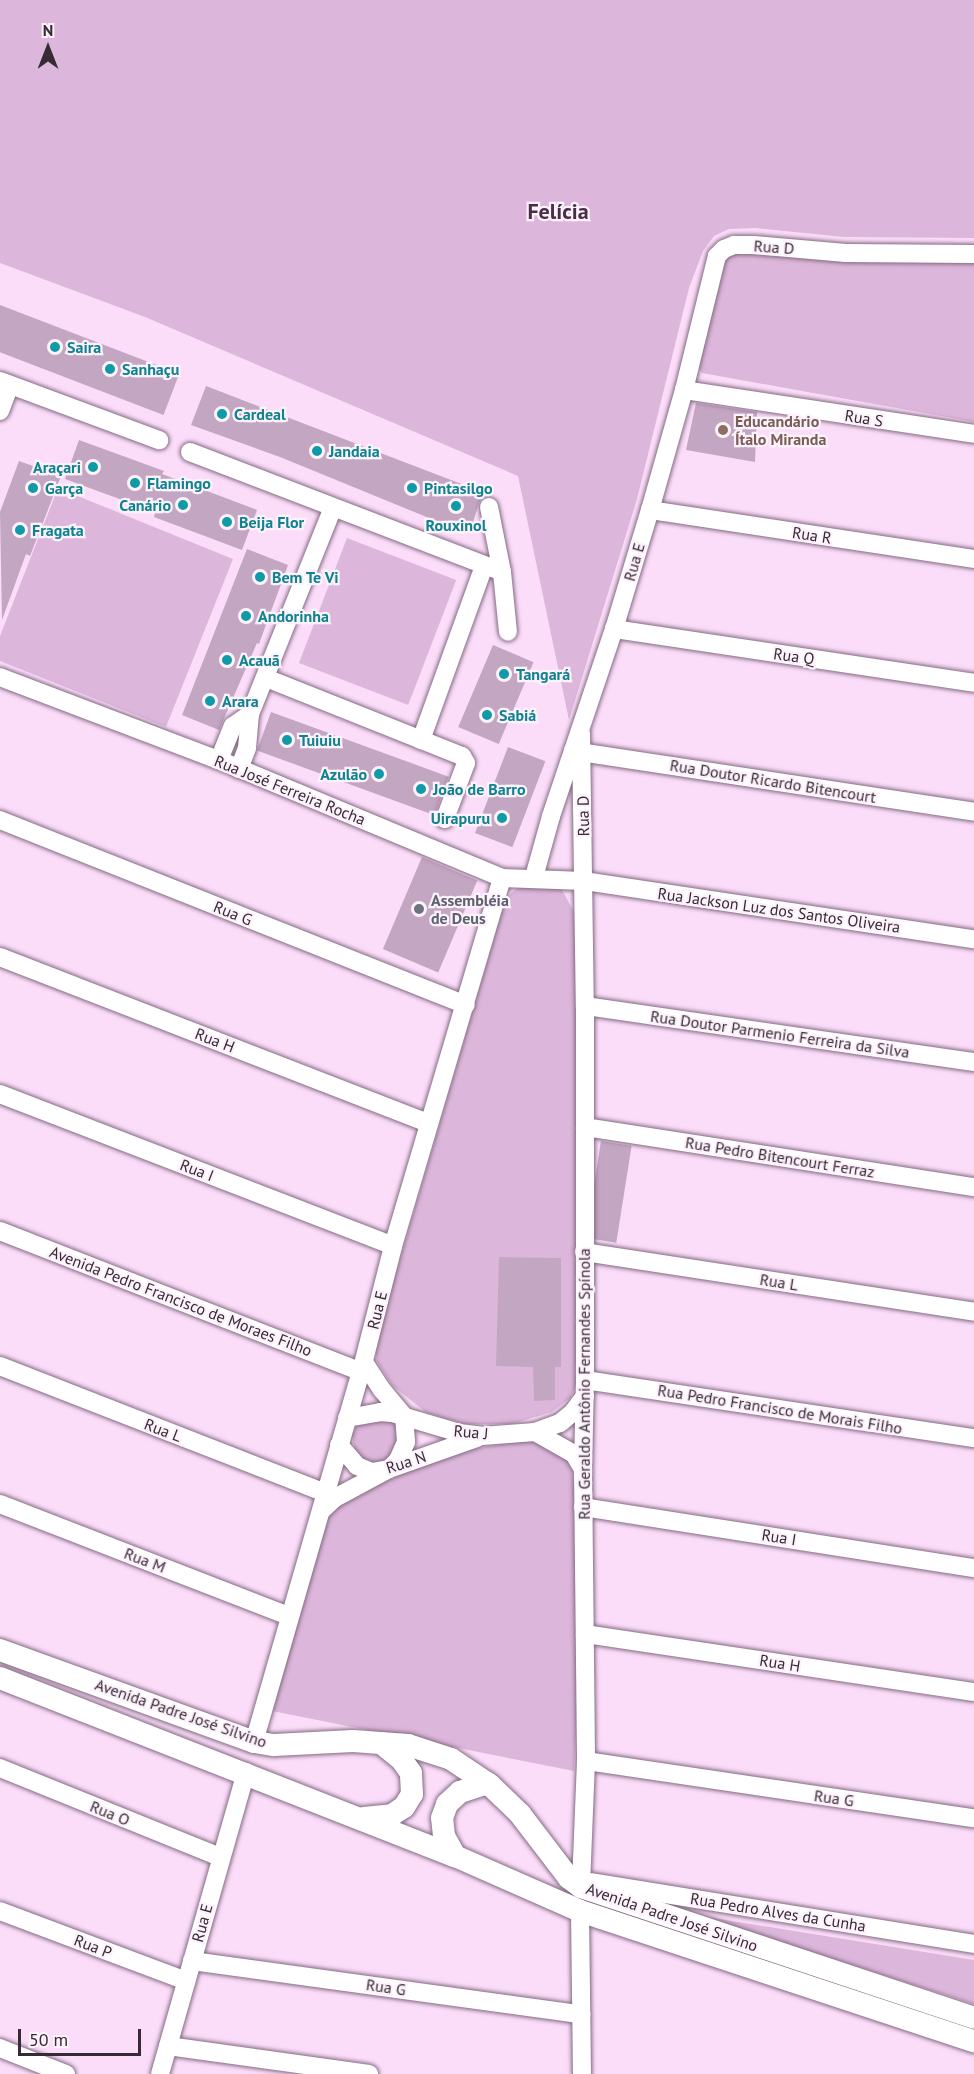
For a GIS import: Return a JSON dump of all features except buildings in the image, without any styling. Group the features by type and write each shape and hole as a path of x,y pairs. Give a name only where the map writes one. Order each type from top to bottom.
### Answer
{"main road":[{"name":"Avenida Padre José Silvino","path":"0,1650 254,1742 274,1745 343,1742 408,1745 451,1759 488,1783 520,1814 569,1878 581,1884 974,2018"},
{"name":"Avenida Padre José Silvino","path":"0,1678 246,1772 455,1856 580,1911 974,2041"},
{"path":"360,1818 392,1815 404,1807 412,1794 411,1773 402,1760 381,1743"},
{"path":"455,1856 444,1836 442,1818 447,1804 460,1792 488,1783"}],"street":[{"name":"Rua D","path":"684,390 714,263 724,249 734,245 754,245 846,253 974,254"},
{"path":"0,411 5,383 159,440"},
{"name":"Rua S","path":"684,390 974,434"},
{"name":"Rua E","path":"534,877 578,751 581,733 650,510 684,390"},
{"path":"190,452 502,572"},
{"path":"489,507 502,572 508,632"},
{"path":"239,769 248,748 250,714 333,508"},
{"name":"Rua R","path":"650,510 974,559"},
{"path":"421,740 484,566"},
{"name":"Rua Q","path":"614,629 974,682"},
{"name":"Rua José Ferreira Rocha","path":"0,677 219,760 502,878 534,877 584,881"},
{"path":"266,678 465,759 445,819"},
{"path":"219,760 233,726 250,714"},
{"name":"Rua D","path":"578,751 584,881"},
{"name":"Rua Doutor Ricardo Bitencourt","path":"578,751 974,812"},
{"name":"Rua G","path":"0,820 466,1005"},
{"name":"Rua E","path":"254,1742 363,1367 393,1246 502,878"},
{"name":"Rua Jackson Luz dos Santos Oliveira","path":"584,881 974,939"},
{"name":"Rua Geraldo Antônio Fernandes Spínola","path":"581,1884 586,1761 583,1507 585,1388 584,881"},
{"name":"Rua H","path":"0,957 429,1123"},
{"name":"Rua Doutor Parmenio Ferreira da Silva","path":"585,1006 974,1062"},
{"name":"Rua I","path":"0,1094 393,1246"},
{"name":"Rua Pedro Bitencourt Ferraz","path":"585,1127 974,1187"},
{"name":"Avenida Pedro Francisco de Moraes Filho","path":"0,1231 363,1367"},
{"name":"Rua L","path":"584,1252 974,1312"},
{"name":"Rua L","path":"0,1366 325,1493"},
{"path":"319,1513 334,1498 389,1469 398,1460 406,1442 404,1416 363,1367"},
{"name":"Rua J","path":"347,1418 380,1412 404,1416 433,1427 482,1437 535,1432 560,1423 585,1388"},
{"name":"Rua Pedro Francisco de Morais Filho","path":"585,1388 974,1438"},
{"path":"535,1432 574,1454 583,1469"},
{"name":"Rua N","path":"339,1445 349,1459 364,1470 389,1469 482,1437"},
{"name":"Rua M","path":"0,1504 289,1616"},
{"name":"Rua I","path":"583,1507 974,1568"},
{"name":"Rua H","path":"585,1634 974,1692"},
{"name":"Rua G","path":"586,1761 974,1818"},
{"name":"Rua O","path":"0,1768 220,1857"},
{"name":"Rua E","path":"160,2074 246,1772"},
{"name":"Rua Pedro Alves da Cunha","path":"581,1884 974,1944"},
{"name":"Rua P","path":"0,1911 186,1981"},
{"path":"580,1911 582,2074"},
{"name":"Rua G","path":"192,1961 581,2014"},
{"path":"168,2046 369,2074"},
{"path":"0,2048 66,2074"}],"shaded area":[{"path":"0,0 974,0 974,238 844,237 755,228 729,229 714,236 703,251 689,288 637,499 569,720 518,476 145,317 0,263"},
{"path":"731,254 974,258 974,422 702,373 698,367 716,263"},
{"path":"58,488 233,559 166,727 0,661 0,636"},
{"path":"347,538 456,580 408,705 299,663"},
{"path":"524,884 560,886 575,914 579,1379 570,1398 552,1412 512,1424 465,1424 427,1413 393,1386 377,1362 375,1345 505,901 511,893"},
{"path":"360,1420 393,1422 398,1429 400,1438 388,1460 370,1463 356,1453 352,1435"},
{"path":"534,1439 567,1458 572,1471 577,1510 577,1707 574,1771 272,1711 326,1521 336,1507 364,1490 420,1464 459,1451"},
{"path":"695,1915 974,1960 974,2004"}],"place":[{"name":"Saira","path":"55,347"},
{"name":"Sanhaçu","path":"110,369"},
{"name":"Cardeal","path":"222,414"},
{"name":"Educandário Ítalo Miranda","path":"723,430"},
{"name":"Jandaia","path":"317,451"},
{"name":"Araçari","path":"93,467"},
{"name":"Flamingo","path":"135,483"},
{"name":"Garça","path":"33,488"},
{"name":"Pintasilgo","path":"412,488"},
{"name":"Canário","path":"183,505"},
{"name":"Rouxinol","path":"456,506"},
{"name":"Beija Flor","path":"227,522"},
{"name":"Fragata","path":"20,530"},
{"name":"Bem Te Vi","path":"260,577"},
{"name":"Andorinha","path":"246,616"},
{"name":"Acauã","path":"227,660"},
{"name":"Tangará","path":"504,674"},
{"name":"Arara","path":"210,701"},
{"name":"Sabiá","path":"487,715"},
{"name":"Tuiuiu","path":"287,740"},
{"name":"Azulão","path":"379,774"},
{"name":"João de Barro","path":"421,789"},
{"name":"Uirapuru","path":"502,818"},
{"name":"Assembléia de Deus","path":"419,909"}],"district":[{"name":"Felícia","path":"558,212"}]}
